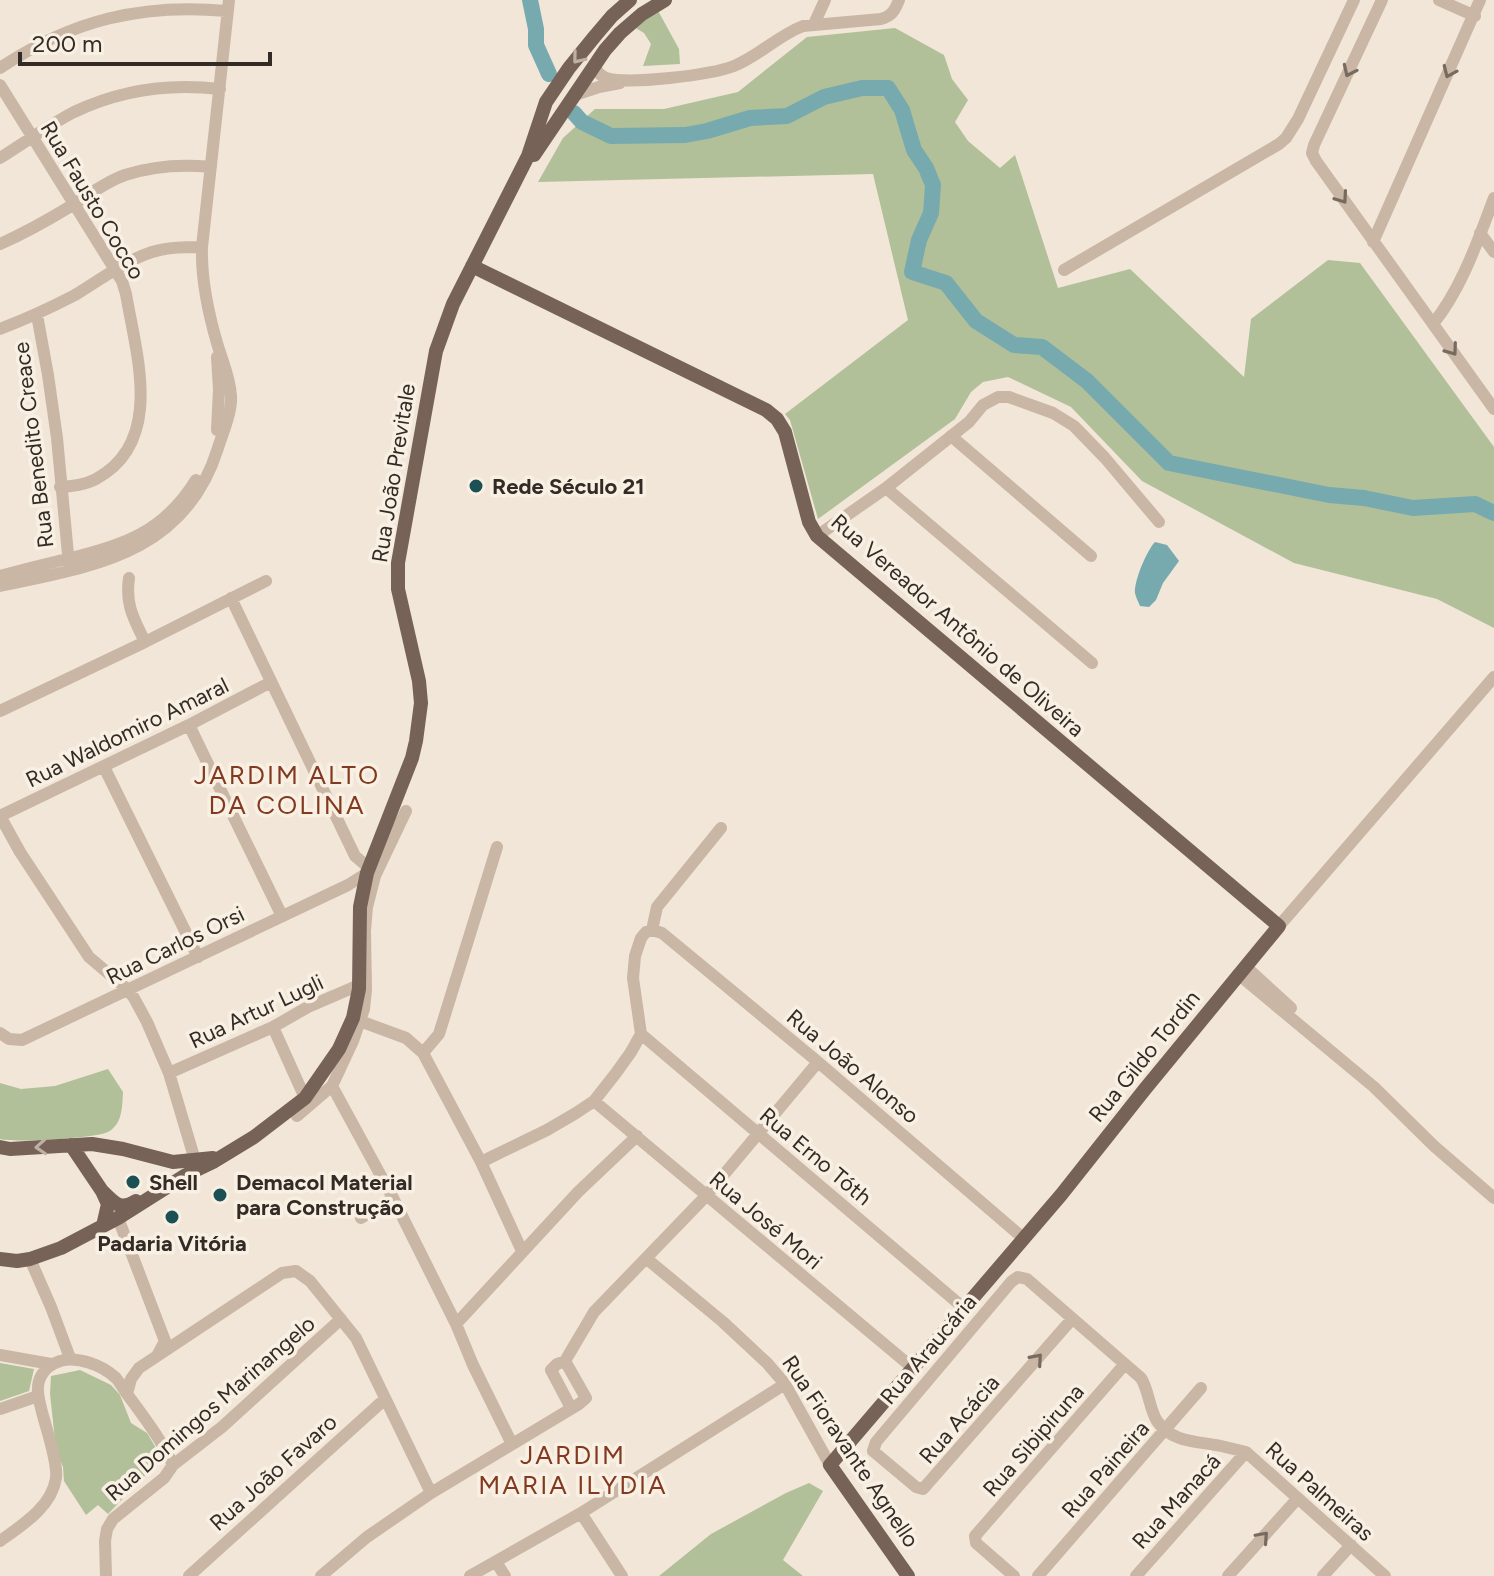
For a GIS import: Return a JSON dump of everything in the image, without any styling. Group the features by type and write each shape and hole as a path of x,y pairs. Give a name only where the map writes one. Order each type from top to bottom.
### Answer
{"main road":[{"name":"Rua João Previtale","path":"518,178 594,65 620,33 645,7 665,0"},
{"name":"Rua João Previtale","path":"96,1229 187,1166 223,1155 254,1137 305,1098 332,1061 353,1018 359,985 360,907 368,871 416,741 421,703 398,589 398,563 436,351 453,304 528,156 546,102 569,68 626,2"},
{"path":"546,102 550,113 561,115"},
{"name":"Rua Vereador Antônio de Oliveira","path":"472,266 766,410 777,419 785,432 809,522 817,536 1279,926"},
{"name":"Rua Gildo Tordin","path":"830,1465 1061,1195 1279,926"},
{"path":"0,1147 92,1144 187,1166"},
{"path":"71,1145 118,1212"},
{"path":"0,1259 30,1259 61,1248 96,1229 108,1204 102,1191"},
{"name":"Rua Fioravante Agnello","path":"830,1465 908,1576"}],"street":[{"path":"814,24 825,0"},
{"path":"1064,270 1286,138 1354,0"},
{"path":"1382,0 1312,153 1494,409"},
{"path":"1439,0 1475,16"},
{"path":"1373,242 1480,0"},
{"path":"575,95 631,81 730,68 792,30 814,24 881,19 889,17 897,5"},
{"path":"0,68 28,49 91,22 122,15 228,6 201,269 232,399 212,468 200,490 172,523 127,553 0,576"},
{"path":"594,65 603,77 631,81"},
{"name":"Rua Fausto Cocco","path":"0,85 122,281 140,378 142,406 138,425 123,457 95,480 60,487"},
{"path":"0,158 74,113 130,93 196,86 220,89"},
{"path":"0,244 122,176 187,164 211,167"},
{"path":"1433,324 1453,294 1486,225 1494,198"},
{"path":"1486,225 1494,252"},
{"path":"0,329 37,315 133,260 172,248 202,247"},
{"name":"Rua Benedito Creace","path":"37,315 57,438 69,565"},
{"path":"817,536 886,488 969,422 983,405 998,397 1009,397 1053,413 1074,426 1159,522"},
{"path":"951,436 1091,556"},
{"path":"886,488 1092,663"},
{"path":"0,586 69,565"},
{"path":"129,578 129,609 145,642"},
{"path":"0,711 266,581"},
{"path":"231,598 355,856 368,871"},
{"name":"Rua Gildo Tordin","path":"1279,926 1494,677"},
{"name":"Rua Waldomiro Amaral","path":"0,816 271,682"},
{"path":"189,725 282,916"},
{"path":"104,767 198,957"},
{"path":"297,1116 332,1086 353,1041 366,990 367,907 375,876 406,811"},
{"path":"0,816 6,842 89,957 128,990 147,1022 169,1073 185,1123 187,1166"},
{"path":"481,1162 547,1130 594,1101 631,1052 641,1034 633,978 641,938 652,930 657,907 721,828"},
{"path":"423,1053 439,1034 497,847"},
{"name":"Rua Carlos Orsi","path":"0,1033 9,1039 22,1040 348,885 368,871"},
{"name":"Rua João Alonso","path":"652,930 662,933 818,1062 1023,1238"},
{"path":"1242,970 1494,1188"},
{"path":"1242,970 1494,1198"},
{"name":"Rua Artur Lugli","path":"169,1073 359,985"},
{"path":"360,1021 406,1038 423,1053 481,1162 522,1251"},
{"path":"273,1027 305,1098"},
{"name":"Rua Erno Tóth","path":"641,1034 965,1309"},
{"path":"321,1576 367,1537 431,1493 586,1398 565,1361 594,1312 706,1196 818,1062"},
{"path":"332,1086 393,1198 512,1444"},
{"name":"Rua José Mori","path":"594,1101 914,1369"},
{"path":"456,1324 578,1192 637,1136"},
{"path":"361,1218 393,1198"},
{"path":"118,1212 165,1341 154,1359"},
{"path":"30,1259 70,1358"},
{"name":"Rua Fioravante Agnello","path":"647,1259 747,1344 785,1384 830,1465"},
{"path":"127,1394 131,1379 139,1368 282,1273 296,1271 310,1281 356,1338 431,1493"},
{"name":"Rua Araucária","path":"876,1442 1018,1277 1027,1279 1072,1319"},
{"name":"Rua Domingos Marinangelo","path":"102,1573 107,1529 113,1519 164,1478 173,1465 222,1427 341,1319"},
{"path":"1072,1319 1141,1378 1157,1421 1166,1430"},
{"name":"Rua Acácia","path":"876,1442 873,1451 916,1487 923,1489 1072,1319"},
{"path":"0,1355 51,1364 70,1358 105,1370 117,1379 166,1448 173,1465"},
{"path":"0,1541 27,1522 40,1508 56,1478 38,1396 41,1375 51,1364"},
{"name":"Rua Sibipiruna","path":"1014,1576 976,1543 975,1536 1125,1364"},
{"path":"470,1576 581,1513 785,1384"},
{"name":"Rua Paineira","path":"1038,1576 1201,1388"},
{"path":"0,1409 38,1396"},
{"name":"Rua João Favaro","path":"189,1576 385,1399"},
{"name":"Rua Palmeiras","path":"1166,1430 1183,1440 1246,1452 1385,1576"},
{"name":"Rua Manacá","path":"1136,1576 1246,1452"},
{"path":"1228,1576 1298,1498"},
{"path":"581,1513 622,1576"},
{"path":"1323,1576 1351,1545"},
{"path":"496,1562 505,1576"}],"green space":[{"path":"656,7 679,49 680,64 643,66 651,44 644,33 634,27"},
{"path":"895,28 944,55 952,79 968,100 955,122 968,141 1000,168 1015,155 1058,288 1130,269 1244,377 1251,319 1328,260 1360,263 1494,447 1494,628 1437,599 1294,563 1142,481 1071,407 1008,377 983,382 971,392 955,419 818,519 790,420 785,414 908,320 873,174 538,182 563,138 595,109 664,109 738,92 807,37"},
{"path":"108,1069 123,1092 122,1109 113,1129 88,1136 55,1139 0,1139 0,1083 21,1089 55,1086"},
{"path":"0,1363 34,1369 29,1391 0,1401"},
{"path":"80,1370 111,1385 120,1395 131,1423 147,1433 162,1458 108,1514 98,1505 86,1515 64,1481 63,1467 56,1449 51,1376"},
{"path":"809,1483 823,1491 783,1560 803,1576 659,1576 711,1534"}],"water":[{"path":"1155,542 1167,545 1179,561 1163,583 1156,600 1149,607 1140,606 1135,593 1137,581"}],"waterway":[{"path":"530,0 536,45 549,74"},
{"path":"574,113 582,122 611,136 685,135 750,118 787,116 824,97 862,88 888,88 902,110 914,150 933,185 931,213 919,240 912,272 946,283 976,321 1014,345 1042,347 1087,381 1169,463 1329,495 1413,508 1475,504 1494,513"}],"place":[{"name":"Rede Século 21","path":"476,486"},
{"name":"Shell","path":"133,1182"},
{"name":"Demacol Material para Construção","path":"220,1195"},
{"name":"Padaria Vitória","path":"172,1217"}],"district":[{"name":"JARDIM ALTO DA COLINA","path":"287,790"},
{"name":"JARDIM MARIA ILYDIA","path":"573,1470"}]}
